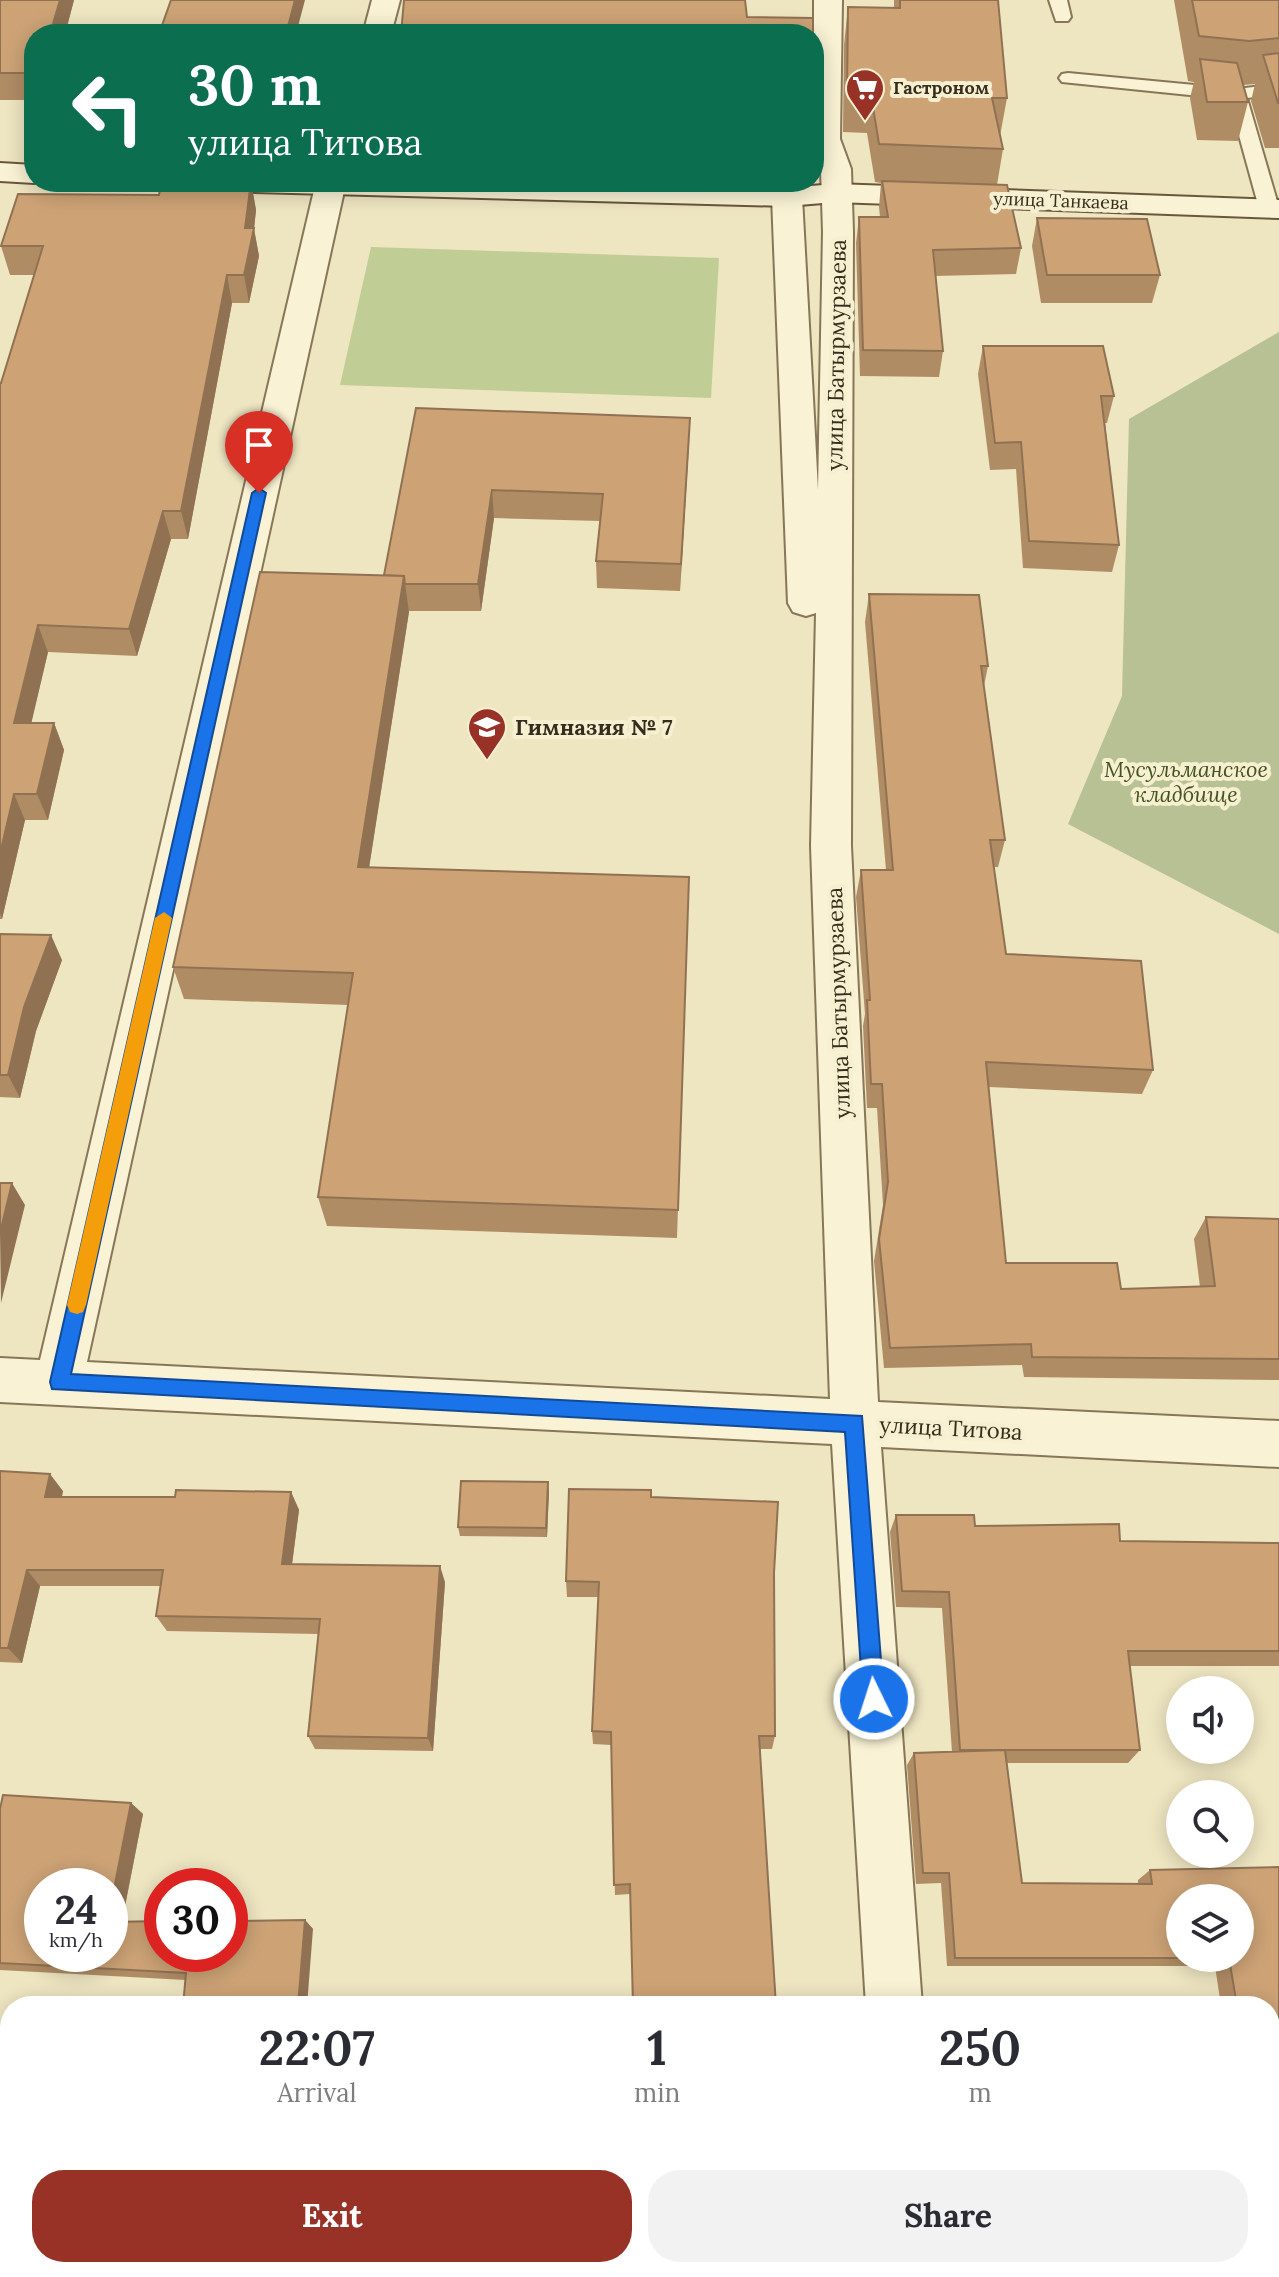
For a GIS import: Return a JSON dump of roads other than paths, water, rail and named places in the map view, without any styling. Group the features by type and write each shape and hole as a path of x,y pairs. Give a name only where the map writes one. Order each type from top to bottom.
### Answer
{"street":[{"path":"380,24 386,0"},
{"name":"улица Батырмурзаева","path":"810,4 812,24"},
{"path":"0,172 24,173"},
{"name":"улица Танкаева","path":"824,182 1273,196"},
{"path":"59,1382 328,192"},
{"name":"улица Батырмурзаева","path":"813,192 850,1423 882,1996"},
{"name":"улица Титова","path":"0,1380 1279,1444"},
{"name":"улица Батырмурзаева","path":"850,1423 893,1996"}],"lane":[{"path":"1068,78 1237,94 1279,89"},
{"path":"1237,94 1273,196"}],"place":[{"name":"Гастроном","path":"865,122"},
{"name":"Гимназия № 7","path":"487,761"}],"park label":[{"name":"Мусульманское кладбище","path":"1186,782"}]}
